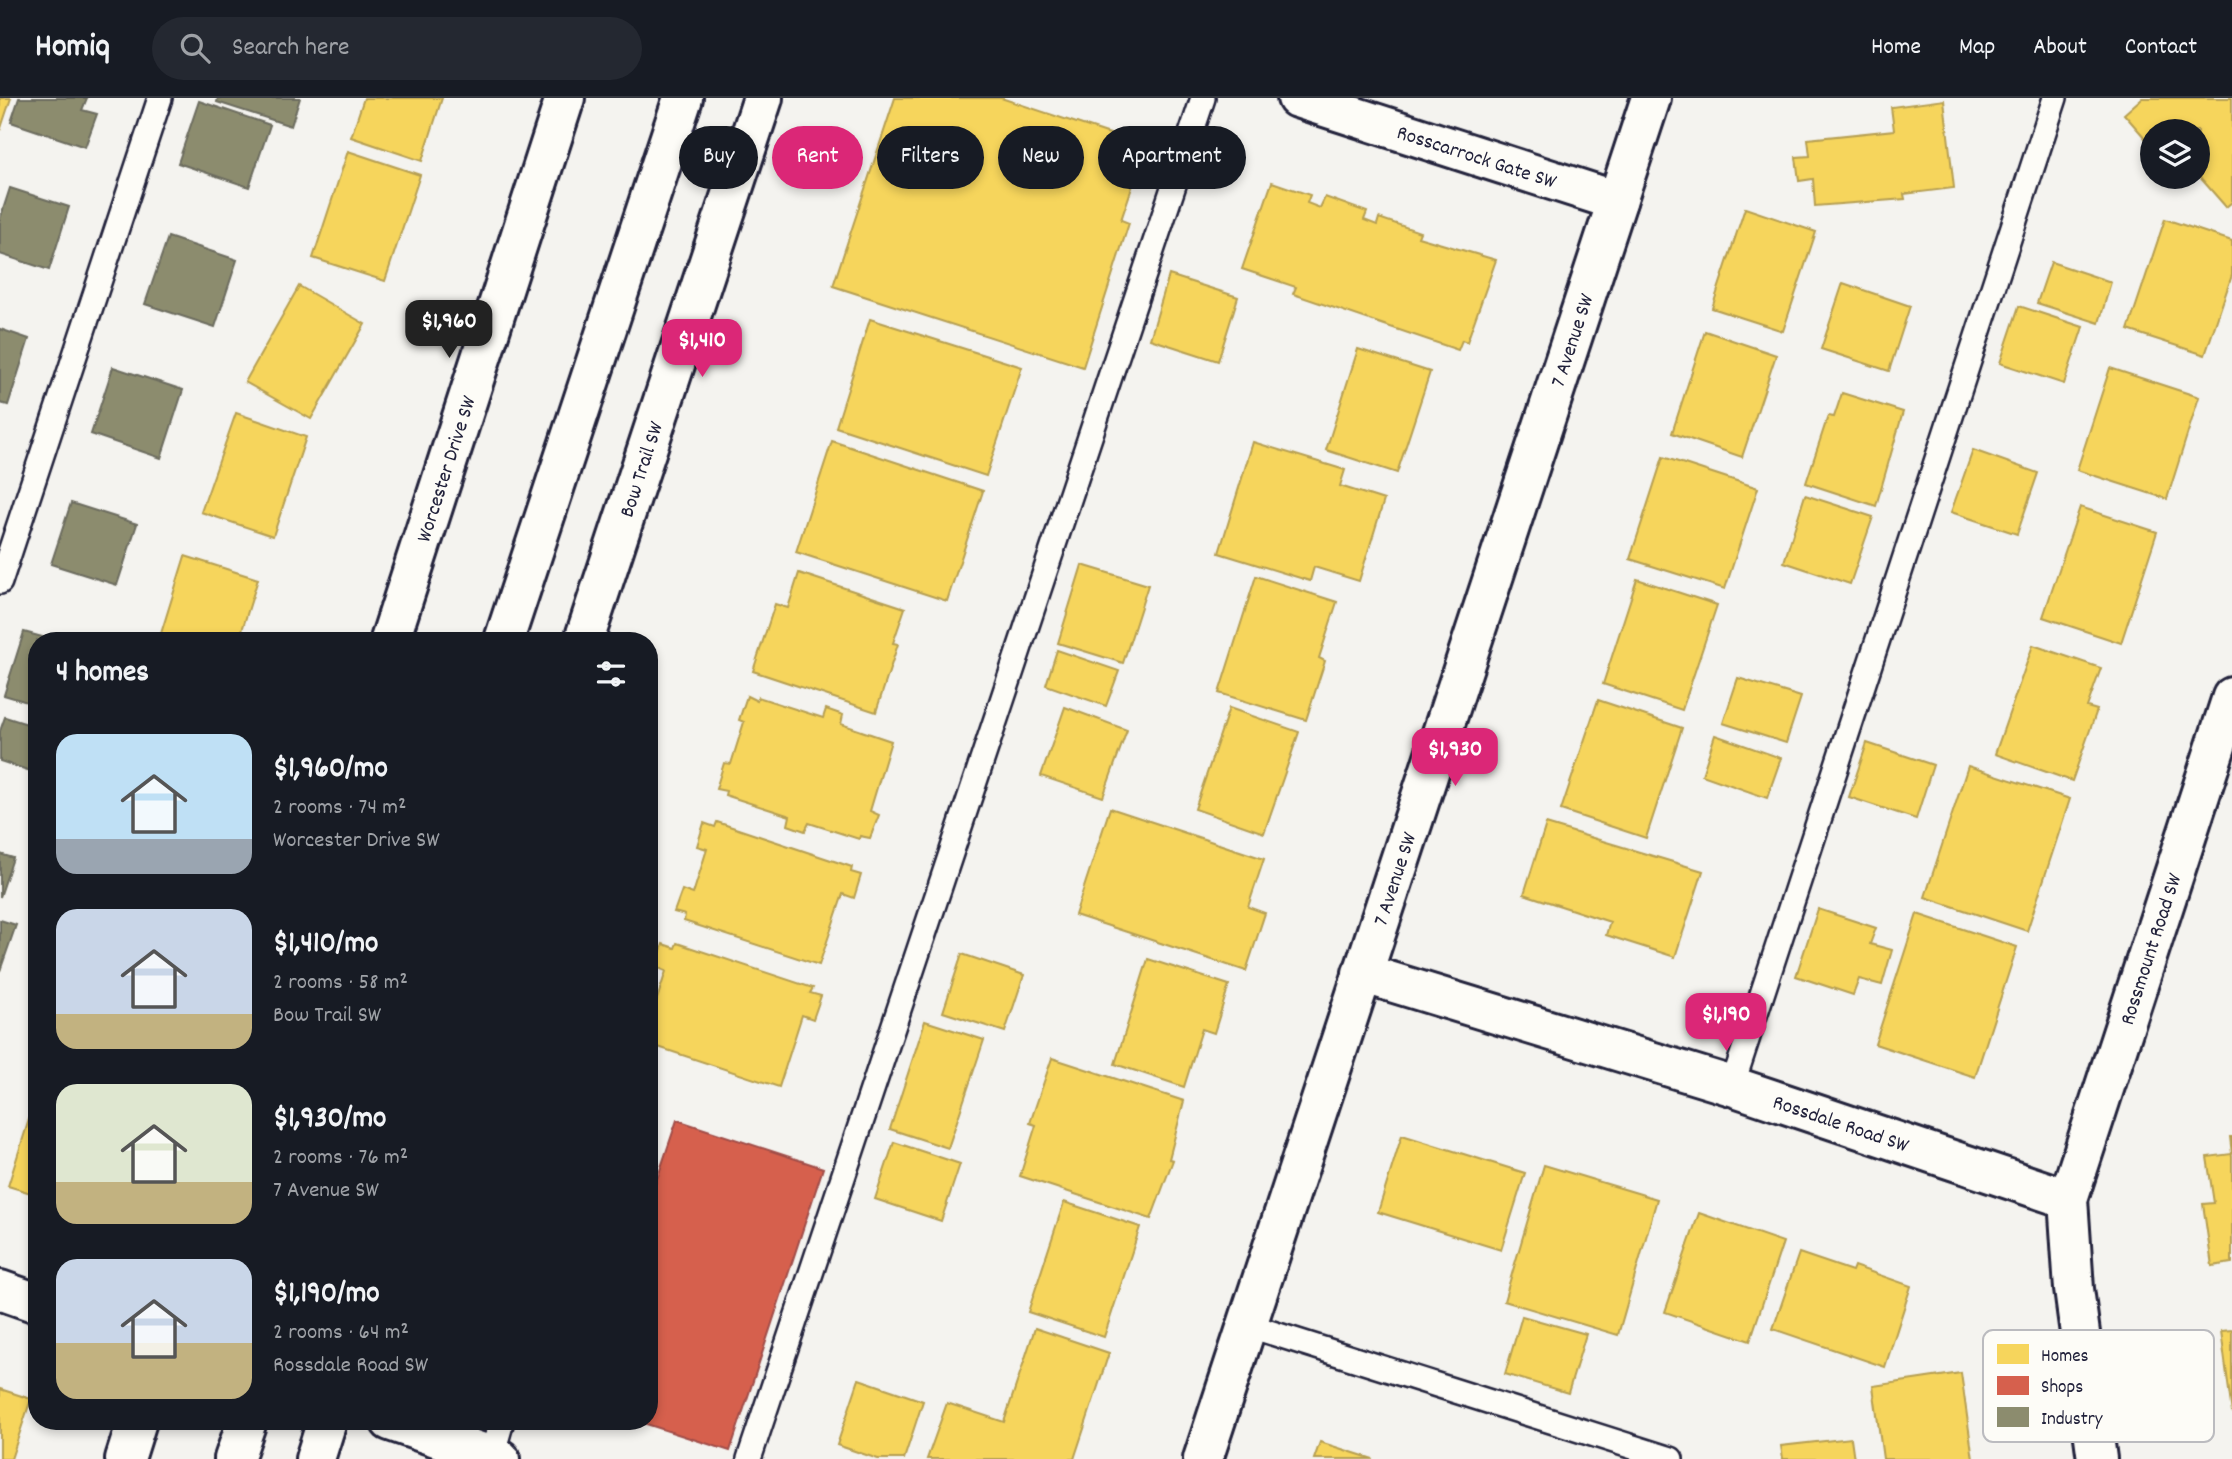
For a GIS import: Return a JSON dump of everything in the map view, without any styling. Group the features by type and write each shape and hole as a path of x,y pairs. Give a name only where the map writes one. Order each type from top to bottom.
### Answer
{"street":[{"name":"Worcester Drive SW","path":"393,632 565,98"},
{"path":"507,632 683,98"},
{"name":"Bow Trail SW","path":"587,632 764,98"},
{"name":"Rosscarrock Gate SW","path":"1297,98 1617,201"},
{"name":"7 Avenue SW","path":"1203,1459 1651,98"},
{"name":"Rossmount Road SW","path":"2068,1199 2232,697"},
{"name":"Rossdale Road SW","path":"1362,973 1732,1086 2068,1199"},
{"path":"2068,1199 2080,1330"},
{"path":"0,1290 28,1300"},
{"path":"125,1459 135,1430"},
{"path":"234,1459 244,1430"},
{"path":"315,1459 324,1430"},
{"path":"430,1430 498,1445"}],"lane":[{"path":"0,582 160,98"},
{"path":"749,1459 1203,98"},
{"path":"1732,1086 2055,98"},
{"path":"1247,1325 1671,1459"}],"building: Homes":[{"path":"0,98 11,98 0,131"},
{"path":"364,98 442,98 422,161 351,137"},
{"path":"895,98 1001,98 1098,130 1098,189 1131,189 1121,220 1129,223 1083,367 833,286 877,153 877,189 984,189 984,126 886,126"},
{"path":"2142,98 2232,98 2232,202 2226,207 2210,189 2210,119 2140,119 2140,132 2124,114"},
{"path":"1944,100 1954,188 1904,194 1905,199 1815,206 1813,179 1799,181 1796,157 1810,156 1808,139 1894,130 1891,107"},
{"path":"348,151 420,175 385,281 313,258"},
{"path":"1272,182 1310,195 1307,203 1320,208 1325,197 1367,212 1364,220 1377,225 1379,218 1420,232 1418,237 1496,260 1467,342 1462,340 1458,350 1293,294 1296,287 1242,269"},
{"path":"1745,208 1816,232 1783,331 1712,308"},
{"path":"2165,219 2232,241 2232,275 2205,355 2128,330"},
{"path":"2051,262 2111,282 2099,323 2037,303"},
{"path":"1169,275 1238,297 1218,361 1150,339"},
{"path":"1843,283 1910,306 1889,371 1821,349"},
{"path":"299,286 365,324 311,419 245,382"},
{"path":"2019,306 2083,327 2064,384 2000,363"},
{"path":"870,319 1022,367 986,476 836,427"},
{"path":"1705,331 1776,355 1742,457 1672,433"},
{"path":"1358,349 1430,372 1397,473 1326,450"},
{"path":"2110,368 2199,397 2167,499 2077,470"},
{"path":"1842,393 1903,412 1876,506 1806,483 1828,416 1834,417"},
{"path":"236,413 306,437 273,536 201,512"},
{"path":"832,441 983,491 947,601 796,552"},
{"path":"1253,442 1345,470 1340,486 1384,500 1359,581 1314,567 1310,581 1219,553"},
{"path":"1973,450 2038,473 2017,534 1951,512"},
{"path":"1663,457 1758,488 1725,589 1630,559"},
{"path":"1805,495 1873,517 1850,584 1784,562"},
{"path":"2080,507 2157,532 2121,643 2043,617"},
{"path":"185,556 258,579 241,632 161,632"},
{"path":"1082,565 1148,585 1123,663 1058,643"},
{"path":"799,573 905,608 893,643 898,644 876,712 753,671 775,604 788,608"},
{"path":"1256,576 1337,602 1319,658 1325,661 1306,720 1219,693"},
{"path":"1637,579 1717,605 1682,710 1603,684"},
{"path":"2033,645 2101,668 2087,707 2097,710 2072,781 1995,754"},
{"path":"1057,650 1119,671 1106,706 1046,685"},
{"path":"1738,678 1801,697 1786,743 1723,723"},
{"path":"747,696 823,718 826,709 843,715 841,724 891,741 870,811 879,815 870,838 860,836 859,839 809,823 805,831 788,825 790,816 725,795 726,791 716,789 724,763 731,764 744,722 739,720"},
{"path":"1598,700 1682,728 1646,838 1561,810"},
{"path":"1065,707 1127,730 1103,797 1041,776"},
{"path":"1229,708 1299,732 1264,833 1195,809"},
{"path":"1715,735 1781,758 1767,798 1702,775"},
{"path":"1867,743 1933,765 1916,819 1849,797"},
{"path":"1968,766 2070,799 2027,931 1925,897"},
{"path":"1110,808 1264,859 1248,907 1265,913 1246,971 1075,915"},
{"path":"717,822 852,867 851,872 861,875 854,898 843,894 819,965 684,921 685,915 674,912 682,890 693,894 707,849 697,846 704,823 715,827"},
{"path":"1546,824 1703,871 1675,957 1606,935 1610,922 1524,894"},
{"path":"1818,909 1876,928 1870,944 1892,950 1882,985 1859,979 1853,995 1796,976"},
{"path":"1917,914 2017,947 1975,1077 1875,1044"},
{"path":"677,943 813,988 810,993 821,996 813,1019 802,1015 779,1087 658,1047 658,996 666,971 658,968 658,960 663,944 675,948"},
{"path":"962,954 1024,975 1005,1032 943,1012"},
{"path":"1148,959 1229,985 1214,1033 1202,1029 1184,1087 1115,1064"},
{"path":"925,1021 984,1040 948,1148 890,1129"},
{"path":"1052,1058 1184,1101 1169,1159 1173,1160 1151,1219 1020,1176 1036,1125 1030,1123"},
{"path":"28,1123 28,1192 8,1186"},
{"path":"1402,1135 1525,1173 1501,1250 1378,1212"},
{"path":"894,1142 960,1164 941,1221 875,1199"},
{"path":"2232,1154 2232,1263 2212,1266 2203,1204 2214,1203 2207,1157"},
{"path":"1544,1165 1657,1199 1618,1335 1504,1301"},
{"path":"1064,1202 1140,1227 1104,1337 1028,1312"},
{"path":"1699,1213 1783,1242 1750,1341 1665,1312"},
{"path":"1799,1253 1852,1271 1854,1266 1911,1286 1885,1367 1773,1329"},
{"path":"1522,1316 1586,1334 1568,1393 1505,1374"},
{"path":"1035,1328 1109,1353 1074,1459 927,1459 947,1403 1004,1422"},
{"path":"2232,1330 2232,1413 2221,1331"},
{"path":"1961,1373 1973,1459 1883,1459 1873,1386"},
{"path":"859,1379 923,1401 904,1459 878,1459 837,1445"},
{"path":"0,1389 28,1398 28,1408 11,1459 0,1459"},
{"path":"1851,1438 1854,1459 1783,1459 1781,1446"},
{"path":"1320,1442 1373,1459 1314,1459"}],"building: Shops":[{"path":"677,1120 823,1168 730,1451 658,1428 658,1176"}],"building: Industry":[{"path":"19,98 87,98 82,110 97,114 85,147 11,122"},
{"path":"218,98 300,98 291,126 217,102"},
{"path":"199,101 270,125 249,187 178,163"},
{"path":"10,188 69,207 49,270 0,254 0,219"},
{"path":"168,237 237,260 215,327 145,304"},
{"path":"0,329 29,339 8,405 0,403"},
{"path":"113,367 183,390 161,458 91,434"},
{"path":"71,503 137,524 117,585 51,564"},
{"path":"24,632 28,633 28,702 4,695"},
{"path":"5,717 28,724 28,770 0,761 0,731"},
{"path":"0,854 13,858 0,897"},
{"path":"0,920 16,925 0,971"}]}
